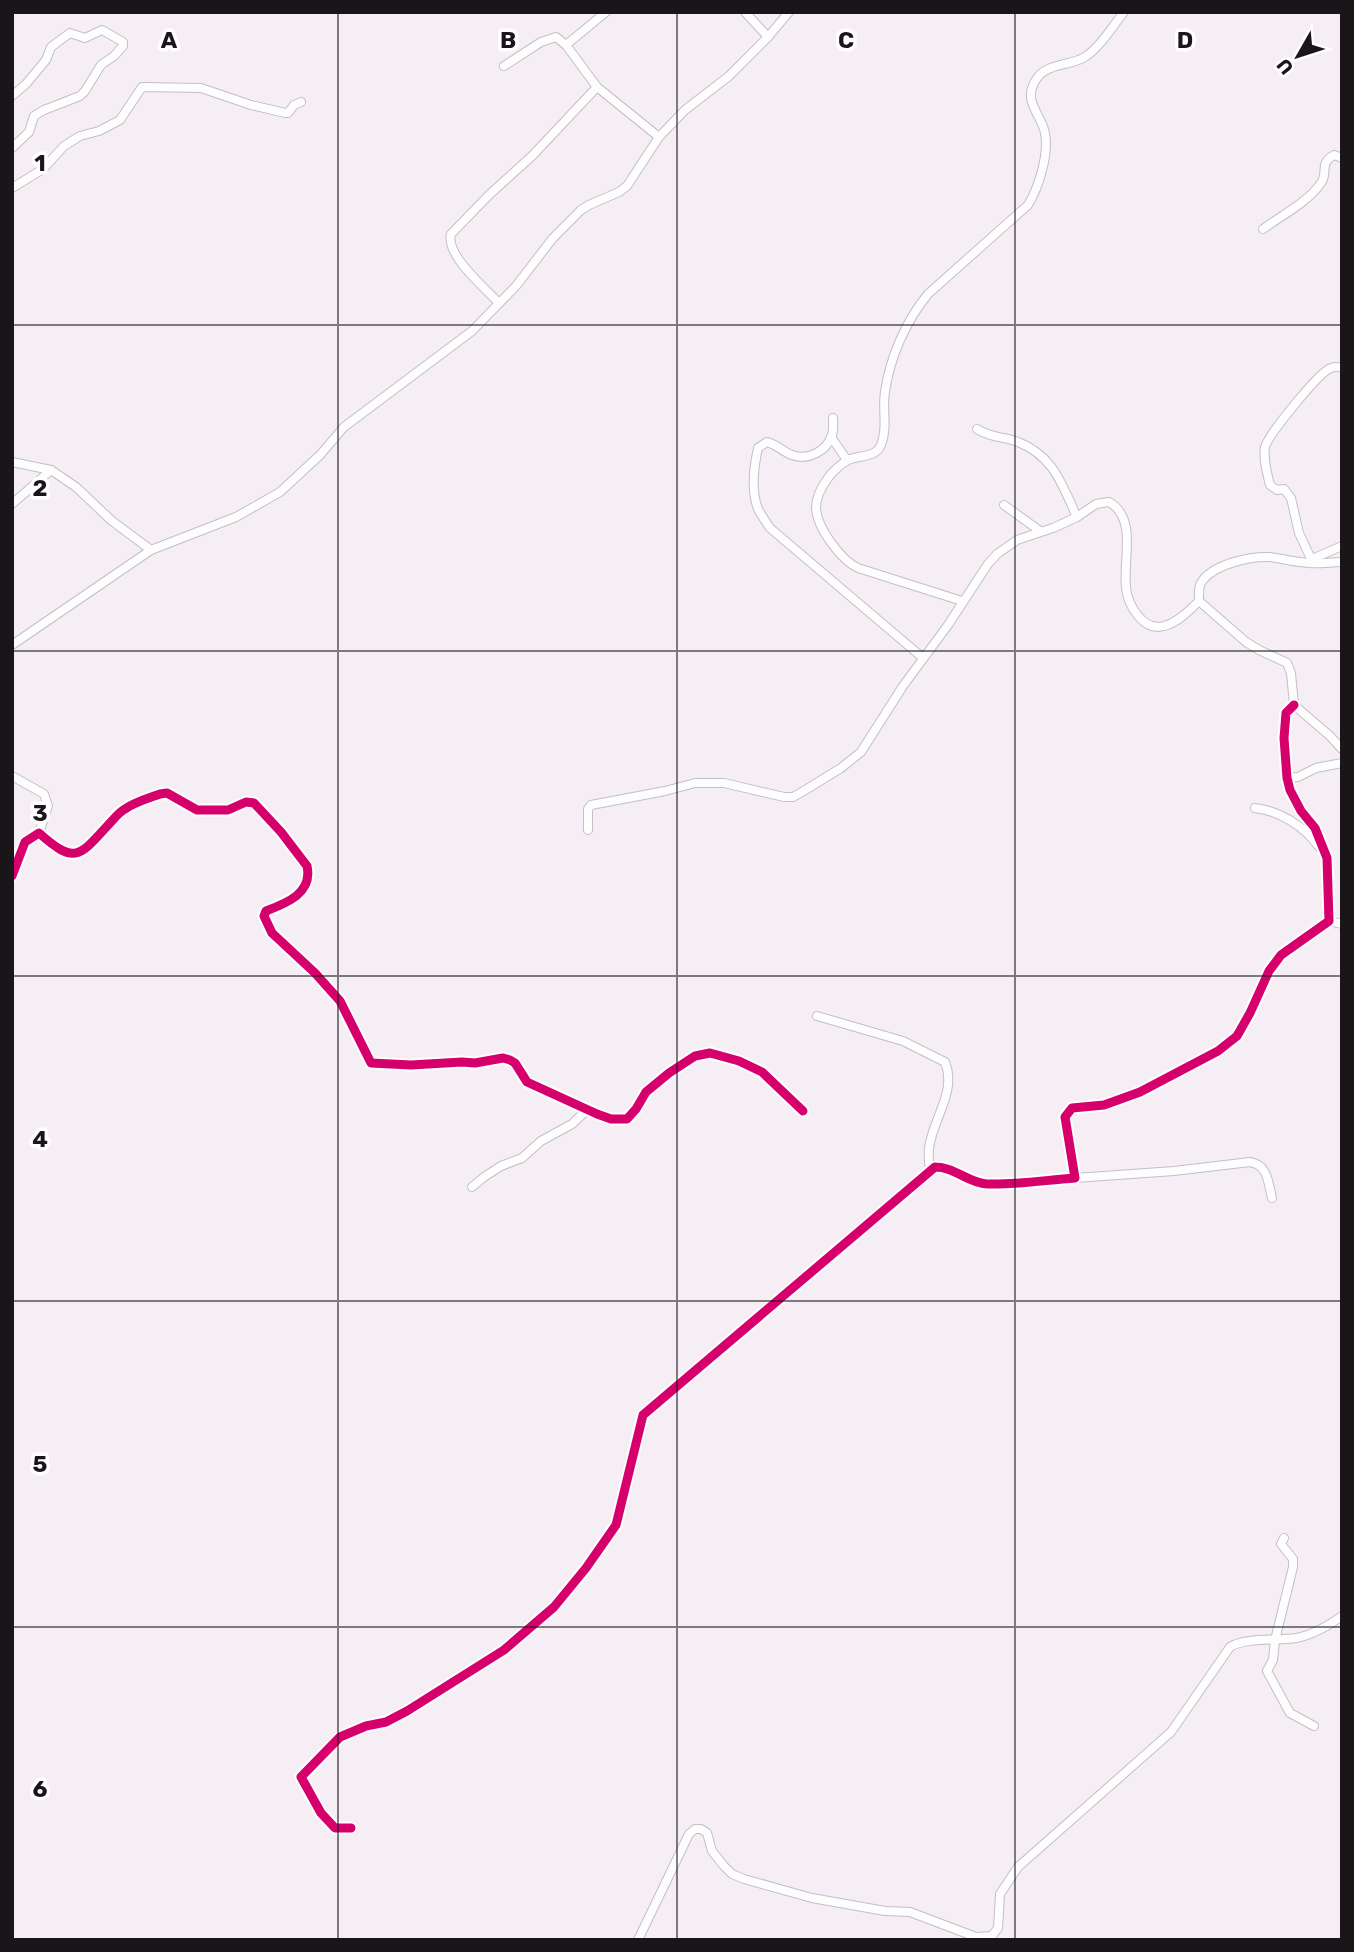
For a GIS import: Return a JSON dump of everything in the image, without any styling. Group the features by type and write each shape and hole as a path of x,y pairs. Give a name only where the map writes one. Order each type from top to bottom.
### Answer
{"street":[{"path":"566,45 606,12"},
{"path":"745,12 768,37"},
{"path":"12,645 150,550 236,517 280,492 320,455 344,427 472,331 516,286 553,238 581,210 627,186 659,137 685,110 729,76 789,12"},
{"path":"962,601 846,562 824,531 816,508 819,493 826,480 847,460 874,453 881,446 884,393 905,329 921,303 1028,205 1035,192 1042,172 1045,138 1041,122 1031,106 1037,79 1052,68 1077,61 1090,53 1124,12"},
{"path":"12,96 46,60 51,47 70,33 85,38 102,30 123,43 114,56 101,65 85,91 76,98 34,116 29,132 12,148"},
{"path":"503,66 556,37 566,45 597,87 659,137"},
{"path":"12,188 43,169 64,146 80,136 99,131 120,120 142,87 201,88 285,113 301,102"},
{"path":"499,303 453,252 449,240 451,234 532,156 597,87"},
{"path":"1263,229 1311,195 1324,178 1328,158 1334,155 1342,158"},
{"path":"1313,561 1300,533 1291,498 1284,489 1277,490 1270,485 1265,452 1268,441 1314,381 1329,369 1342,369"},
{"path":"834,418 831,437 820,451 806,456 788,454 772,443 761,444 758,448 754,484 759,511 770,528 923,658"},
{"path":"977,429 989,436 1015,441 1044,457 1056,473 1077,517"},
{"path":"831,437 847,460"},
{"path":"12,462 51,470 76,487 112,521 150,550"},
{"path":"12,504 51,470"},
{"path":"588,830 588,809 592,805 695,783 723,783 793,797 841,768 860,752 997,554 1017,540 1077,517 1096,504 1109,502 1116,507 1126,525 1126,592 1134,611 1154,627 1171,624 1199,601 1200,584 1203,580 1235,562 1271,557 1342,562"},
{"path":"1004,505 1040,531"},
{"path":"1313,561 1342,546"},
{"path":"1199,601 1246,642 1287,663 1291,673 1294,705 1342,749"},
{"path":"1294,705 1286,713 1284,738 1287,778 1290,790 1315,828 1327,858 1329,921"},
{"path":"1287,778 1342,763"},
{"path":"12,776 44,794 48,806 39,833 24,842 12,876"},
{"path":"39,833 61,851 70,854 91,844 123,809 160,794 167,793 197,810 228,810 246,802 254,803 281,832 309,870 303,891 291,900 266,911 266,922 272,933 315,973 340,1001 371,1063 475,1063 503,1058 515,1063 527,1082 611,1119 628,1119 646,1092 669,1073 695,1056 709,1053 739,1061 762,1072 803,1111"},
{"path":"1255,808 1268,810 1291,820 1312,836 1327,858"},
{"path":"1075,1178 1065,1117 1072,1108 1104,1104 1140,1092 1218,1051 1237,1036 1269,971 1281,955 1329,921 1342,924"},
{"path":"817,1016 903,1041 945,1062 950,1082 928,1151 930,1170"},
{"path":"472,1187 493,1171 522,1158 541,1141 572,1124 588,1109"},
{"path":"351,1828 335,1828 321,1813 301,1777 340,1737 366,1726 386,1722 407,1711 504,1650 554,1607 616,1525 643,1415 930,1170 935,1167 951,1169 985,1184 1029,1183 1250,1162 1259,1163 1265,1170 1272,1198"},
{"path":"1284,1538 1281,1544 1293,1559 1293,1567 1275,1640 1273,1660 1267,1671 1290,1713 1314,1726"},
{"path":"638,1940 689,1834 695,1829 706,1833 712,1851 724,1866 732,1874 744,1879 812,1898 885,1911 910,1912 976,1937 992,1936 998,1928 1000,1894 1018,1867 1171,1732 1230,1647 1239,1643 1299,1638 1325,1628 1342,1616"}],"cycle path":[{"path":"351,1828 335,1828 321,1813 301,1777 340,1737 366,1726 386,1722 407,1711 504,1650 554,1607 616,1525 643,1415 935,1167 987,1184 1075,1178 1065,1117 1072,1108 1104,1105 1140,1092 1218,1051 1237,1036 1269,971 1281,955 1329,921 1327,858 1315,828 1301,811 1287,778 1284,738 1286,713 1294,705"},
{"path":"12,876 25,842 39,833 61,850 76,853 90,844 123,810 160,794 167,793 197,810 228,810 246,802 254,803 307,866 308,875 297,896 266,911 264,916 272,933 315,973 340,1001 371,1063 475,1063 503,1058 515,1063 527,1082 597,1114 611,1119 627,1119 646,1092 669,1073 695,1056 710,1053 739,1061 762,1072 803,1111"}]}
